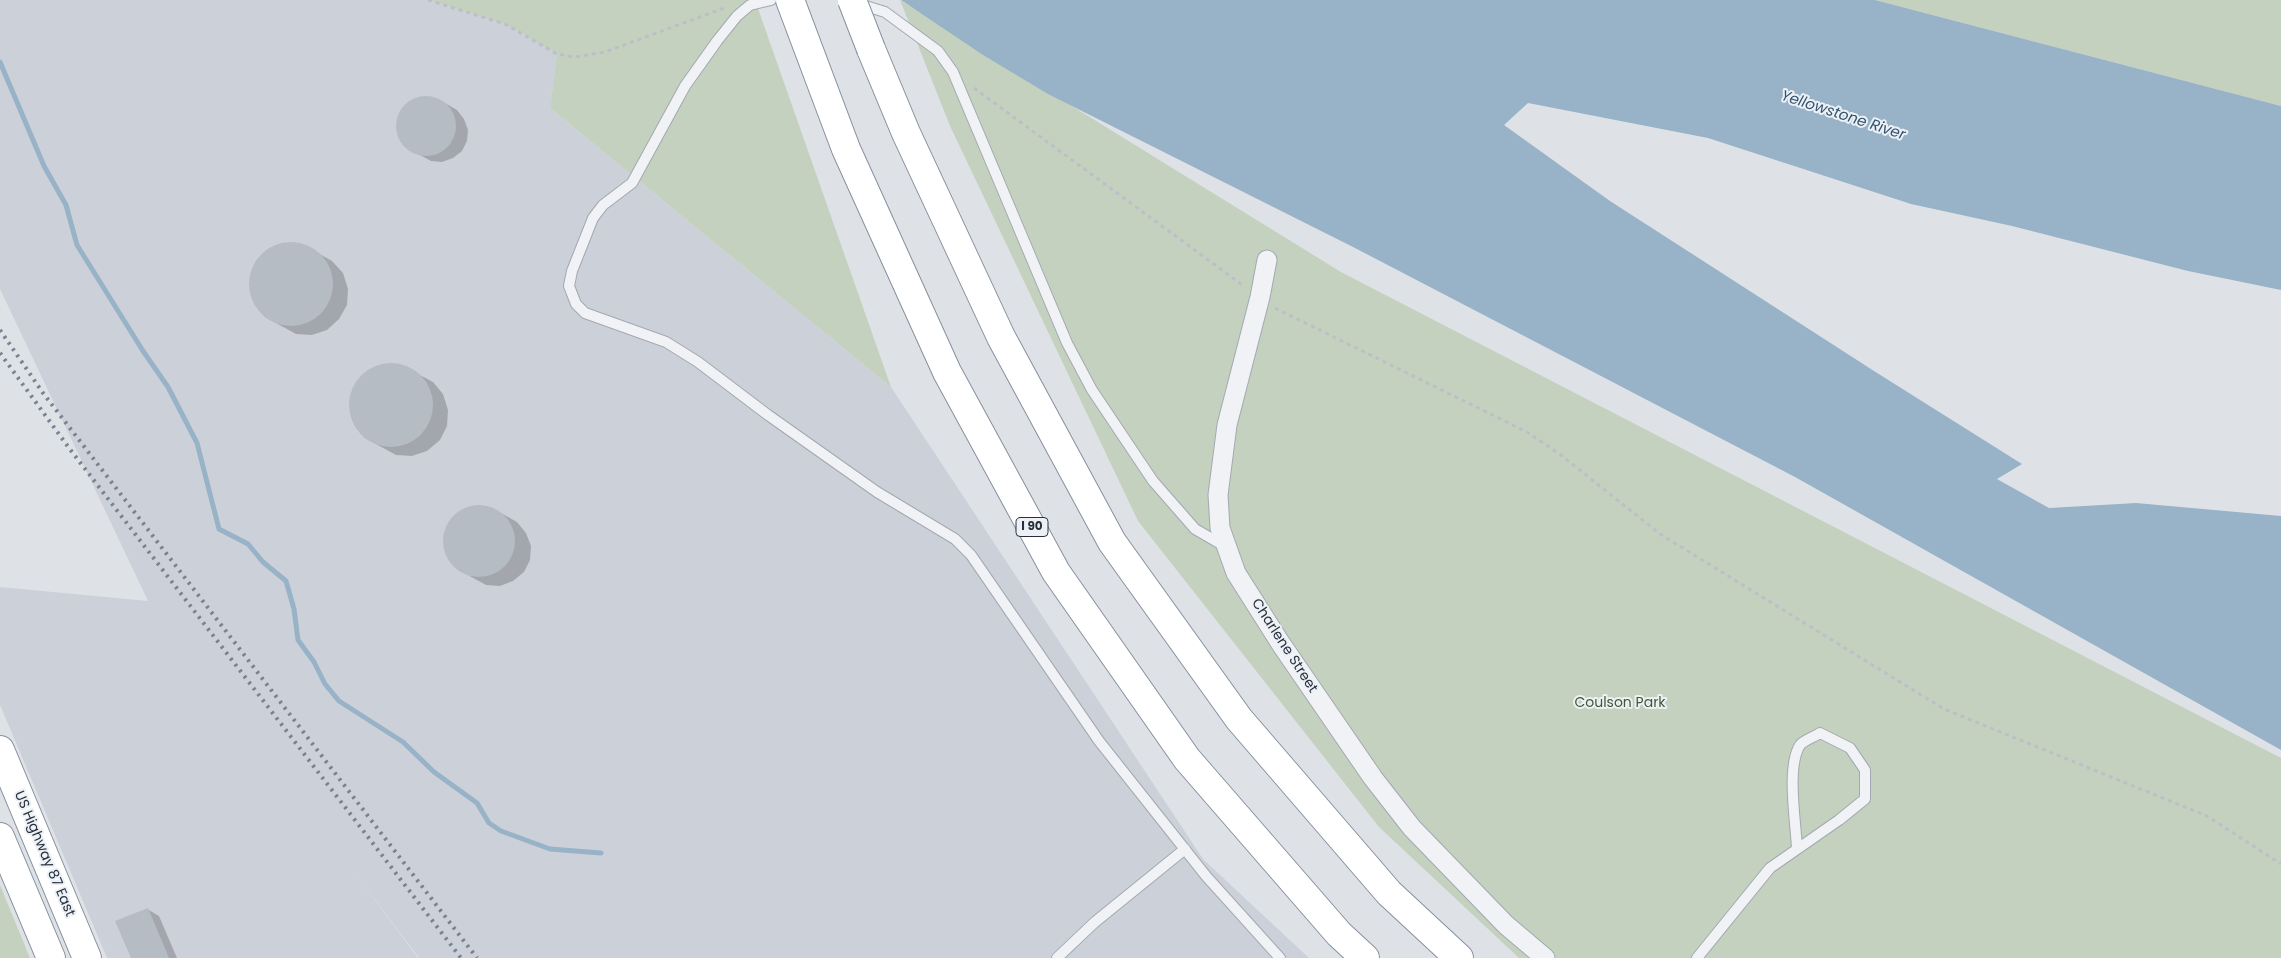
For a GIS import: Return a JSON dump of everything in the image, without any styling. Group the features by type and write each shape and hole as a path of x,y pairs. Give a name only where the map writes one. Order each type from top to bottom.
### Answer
{"highway":[{"name":"I 90","path":"790,0 846,149 947,372 1056,572 1187,760 1339,934 1364,958"},
{"path":"850,0 906,133 1001,337 1112,542 1239,719 1389,893 1459,958"},
{"name":"US Highway 87 East","path":"0,750 87,958"},
{"path":"0,837 51,958"}],"street":[{"name":"Charlene Street","path":"1267,260 1260,297 1226,426 1218,496 1220,528 1236,573 1281,644 1373,778 1412,828 1506,925 1545,958"}],"lane":[{"path":"771,0 750,5 737,16 685,86 632,183 603,205 593,218 572,271 569,286 576,304 585,313 666,342 698,362 768,415 877,492 956,540 971,555 1099,741 1185,849 1280,958"},
{"path":"850,0 885,12 938,51 953,72 1067,343 1092,390 1153,481 1195,528 1227,548"},
{"path":"1697,958 1770,868 1839,820 1865,799 1865,770 1850,748 1820,733 1802,743 1796,754 1794,776 1797,849"},
{"path":"1056,958 1096,922 1185,849"}],"path":[{"path":"428,0 505,24 558,54 575,57 605,52 736,4"},
{"path":"953,72 1281,312 1527,432 1561,455 1660,534 1944,709 2207,816 2281,864"}],"shaded area":[{"path":"0,0 428,0 505,24 557,54 550,108 891,387 1203,859 1309,958 419,958 351,868 418,958 107,958 0,705 0,587 148,601 0,289"}],"green space":[{"path":"428,0 755,0 891,387 550,108 557,54 505,24"},
{"name":"Coulson Park","path":"900,0 1341,272 2281,758 2281,958 1519,958 1379,827 1138,521 950,126"},
{"path":"1875,0 2281,0 2281,106"},
{"path":"0,885 30,958 0,958"}],"water":[{"name":"Yellowstone River","path":"901,0 1875,0 2281,106 2281,290 2188,271 2012,226 1911,204 1708,138 1528,103 1504,125 1610,201 2022,464 1997,479 2049,508 2136,503 2281,516 2281,750 1795,477 1355,248 1048,94 983,55"}],"building":[{"path":"426,96 443,101 451,109 456,126 451,143 443,151 426,156 409,151 401,143 396,126 401,109 409,101"},
{"path":"291,242 307,245 321,254 330,268 333,284 330,300 321,314 307,323 291,326 275,323 261,314 252,300 249,284 252,268 261,254 275,245"},
{"path":"391,363 407,366 421,375 430,389 433,405 430,421 421,435 407,444 391,447 375,444 361,435 352,421 349,405 352,389 361,375 375,366"},
{"path":"486,505 505,515 513,527 515,541 513,555 505,567 493,575 472,577 453,567 445,555 443,534 453,515 465,507"},
{"path":"148,908 169,958 131,958 115,921"}],"waterway":[{"path":"0,62 44,166 66,205 77,245 143,351 168,387 197,443 219,529 248,544 263,562 286,581 294,609 298,640 314,662 325,684 339,701 403,742 434,772 477,803 489,823 501,831 550,849 601,853"}],"railway":[{"path":"0,330 43,393 477,958"},
{"path":"0,353 69,448 461,958"}]}
